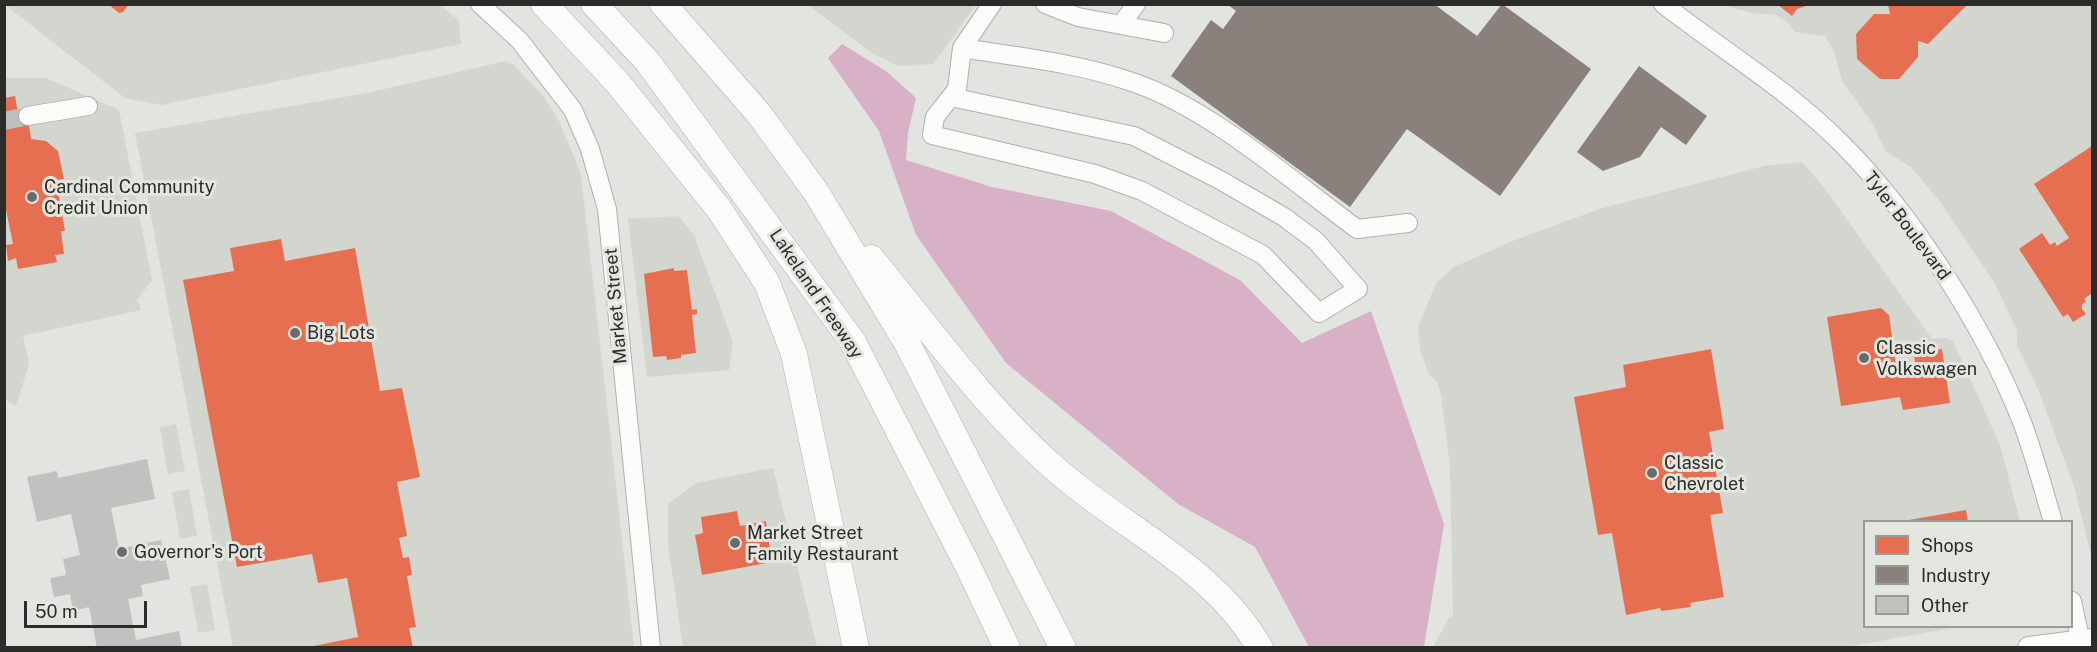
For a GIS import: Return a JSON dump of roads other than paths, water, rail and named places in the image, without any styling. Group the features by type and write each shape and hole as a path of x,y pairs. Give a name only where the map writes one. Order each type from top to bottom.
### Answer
{"highway":[{"path":"544,4 618,82 719,209 767,283 794,354 856,648"},
{"name":"Lakeland Freeway","path":"594,4 647,61 853,342 967,564 1007,648"},
{"path":"663,4 759,114 816,192 998,412 1053,467 1220,594 1249,627 1260,648"},
{"path":"816,192 907,343 1063,648"}],"main road":[{"path":"2029,648 2085,643"}],"street":[{"name":"Market Street","path":"480,4 520,41 573,110 590,149 604,199 651,648"},
{"path":"951,97 1134,136 1220,180 1284,217 1316,241 1358,289 1319,313 1263,255 1142,191 1095,174 933,135 935,117 957,88 962,48 992,4"},
{"path":"1045,4 1078,17 1164,33"},
{"path":"1121,25 1136,4"},
{"name":"Tyler Boulevard","path":"1663,4 1770,81 1841,143 1905,217 1936,261 1993,360 2021,420 2052,520"},
{"path":"962,48 1048,62 1133,82 1188,109 1256,153 1357,229 1408,223"},
{"path":"28,116 88,106"},
{"path":"2073,604 2085,643"}],"tunnel":[{"path":"4,121 28,116"}],"place":[{"name":"Cardinal Community Credit Union","path":"32,197"},
{"name":"Big Lots","path":"295,333"},
{"name":"Classic Volkswagen","path":"1864,358"},
{"name":"Classic Chevrolet","path":"1652,473"},
{"name":"Market Street Family Restaurant","path":"735,543"},
{"name":"Governor's Port","path":"122,552"}]}
